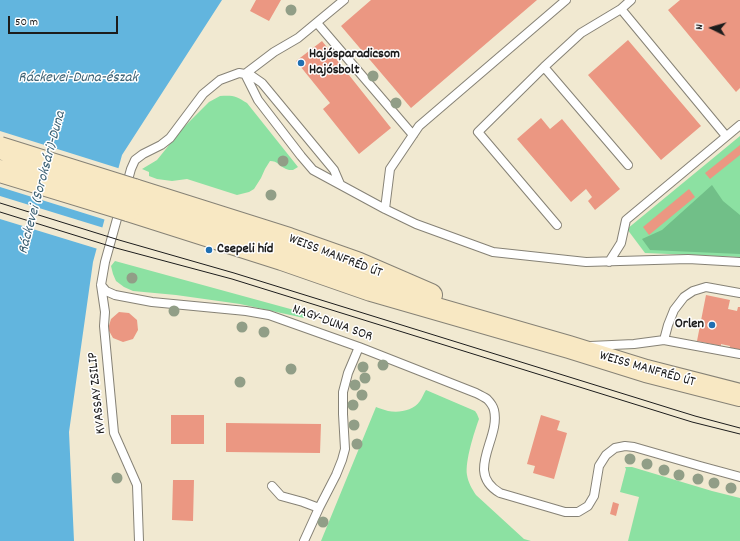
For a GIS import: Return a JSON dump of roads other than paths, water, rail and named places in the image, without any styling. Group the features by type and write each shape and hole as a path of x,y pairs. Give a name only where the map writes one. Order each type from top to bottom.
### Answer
{"main road":[{"path":"0,148 131,200"},
{"path":"0,171 131,200"},
{"name":"WEISS MANFRÉD ÚT","path":"131,200 289,239 357,263 508,329 646,371 740,395"}],"lane":[{"path":"245,74 274,52 298,38 344,0"},
{"path":"385,209 390,169 419,126 566,0"},
{"path":"557,225 478,132 581,33 621,9 631,0"},
{"path":"621,9 726,136"},
{"path":"317,23 413,135"},
{"path":"544,67 628,165"},
{"name":"KVASSAY ZSILIP","path":"139,541 137,485 114,433 101,285 107,254 131,169 135,160 143,154 162,145 170,138 203,94 220,80 239,73 245,74"},
{"path":"245,74 252,76 262,83 334,170 340,184"},
{"path":"245,74 258,100 313,170 416,224 493,252 586,262 688,259 740,262"},
{"path":"609,262 621,243 626,220 740,125"},
{"name":"NAGY-DUNA SOR","path":"101,285 106,291 115,295 152,302 246,311 269,316 359,347 476,393 488,400 493,407 495,417 494,427 484,459 483,471 486,481 492,488 500,493 565,512 578,512 588,506 594,496 599,466 606,455 615,448 625,446 634,447 740,477"},
{"path":"664,340 674,310 684,297 693,291 706,287 740,293"},
{"path":"569,347 634,344 664,340 740,354"},
{"path":"304,541 336,475 345,450 343,392 348,373 359,347"},
{"path":"272,486 282,496 319,508"}],"water":[{"name":"Ráckevei-Duna-észak","path":"0,0 222,0 122,155 93,262 69,432 74,541 0,541"}],"tram line":[{"path":"0,203 119,240 234,273 695,416 740,428"},
{"path":"0,212 116,248 232,279 692,422 740,434"}],"place":[{"name":"Hajósparadicsom Hajósbolt","path":"301,63"},
{"name":"Csepeli híd","path":"209,250"},
{"name":"Orlen","path":"712,325"}],"water label":[{"name":"Ráckevei (Soroksári)-Duna","path":"43,183"}]}
